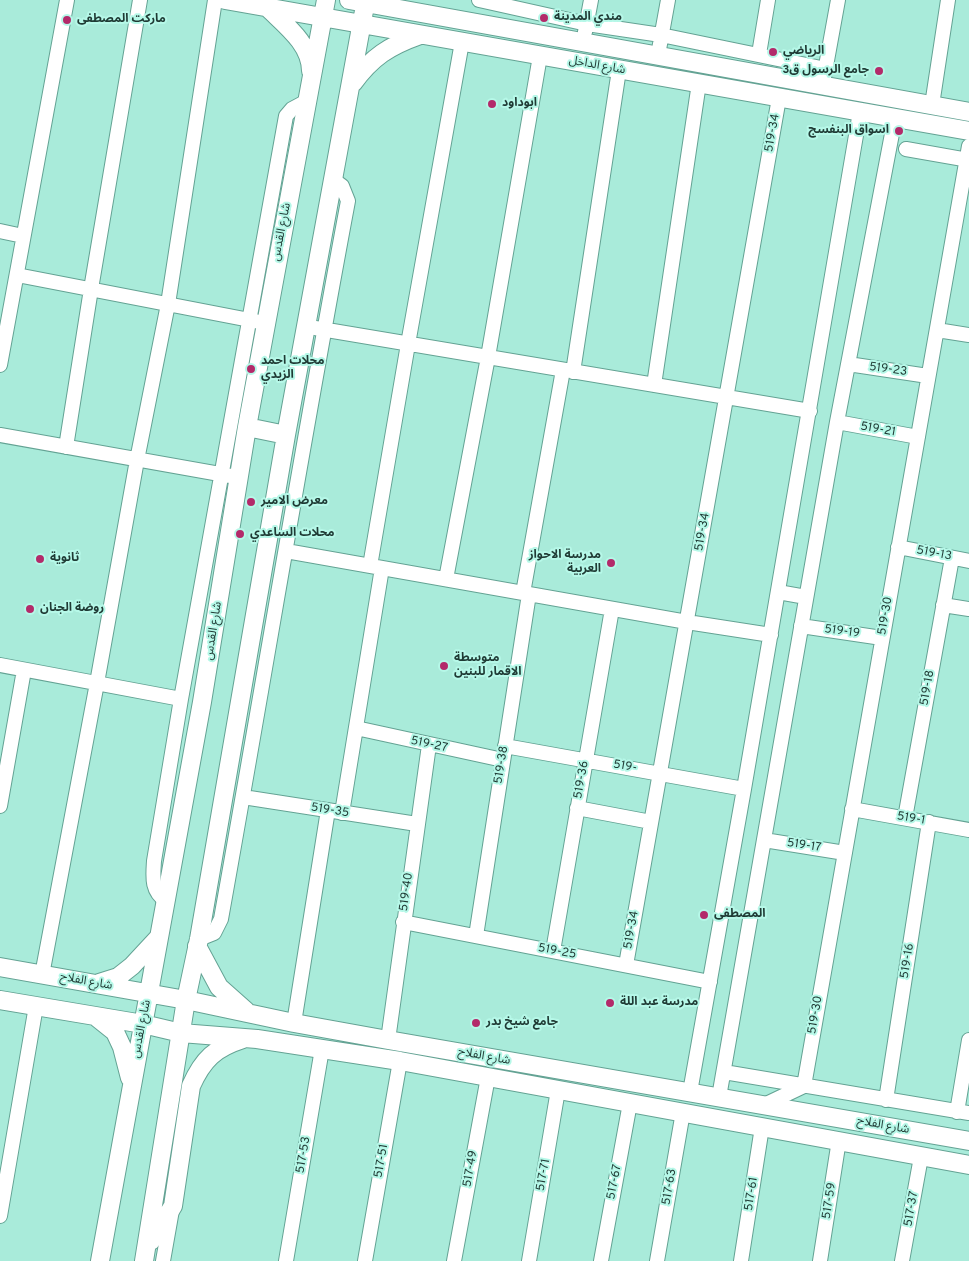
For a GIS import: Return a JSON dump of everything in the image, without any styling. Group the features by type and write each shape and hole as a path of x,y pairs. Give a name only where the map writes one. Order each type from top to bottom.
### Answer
{"main road":[{"name":"شارع الداخل","path":"225,0 969,131"},
{"name":"شارع القدس","path":"100,1261 202,702 230,476 247,427 258,321 307,101 326,0"},
{"path":"402,0 416,13"},
{"name":"شارع الداخل","path":"360,1 583,43 824,77 932,105 969,112"},
{"path":"145,1255 186,1000 198,943 286,435 315,328 334,180 362,24 360,1"},
{"path":"268,8 293,32 305,49 311,61 311,81"},
{"path":"351,85 365,66 380,53 400,42 420,35"},
{"path":"247,427 286,435"},
{"path":"96,984 118,977 132,966 159,936"},
{"path":"198,943 219,987 248,1013"},
{"name":"شارع الفلاح","path":"0,968 149,993 388,1040 969,1141"},
{"name":"شارع الفلاح","path":"0,1000 143,1024 181,1033 246,1038 400,1061 969,1165"},
{"path":"95,1016 115,1032 122,1047 131,1084"},
{"path":"145,1255 173,1206 191,1086 199,1069 217,1050 246,1038"}],"street":[{"path":"0,365 66,0"},
{"path":"66,447 140,0"},
{"path":"42,975 137,460 168,304 215,0"},
{"path":"479,0 520,5 586,24 662,35 760,54 824,77 838,0"},
{"path":"583,43 591,0"},
{"path":"658,55 668,0"},
{"path":"760,54 768,0"},
{"path":"932,105 948,0"},
{"path":"516,31 520,5"},
{"path":"294,1022 335,811 356,728 376,567 408,344 462,42"},
{"path":"446,579 488,357 540,56"},
{"name":"519-38","path":"476,936 526,594 568,371 620,70"},
{"path":"654,385 699,83"},
{"name":"519-34","path":"626,966 780,98"},
{"path":"690,1092 810,411 860,112"},
{"path":"719,1097 806,597 894,118"},
{"path":"906,149 968,155"},
{"name":"519-30","path":"804,1086 968,155"},
{"path":"0,231 23,236"},
{"path":"17,275 258,321 230,476 181,698 154,861 153,880 155,888 160,897 166,901"},
{"path":"198,943 214,933 221,919 286,551 315,328 810,411"},
{"path":"936,330 969,335"},
{"name":"519-23","path":"848,364 928,376"},
{"name":"519-21","path":"838,422 918,437"},
{"path":"0,436 230,476"},
{"name":"519-13","path":"898,547 969,561"},
{"path":"286,551 770,636"},
{"name":"519-18","path":"905,818 952,558"},
{"path":"778,592 806,597"},
{"path":"943,605 969,609"},
{"name":"519-36","path":"553,951 612,609"},
{"name":"519-19","path":"801,626 882,638"},
{"path":"0,665 181,698"},
{"path":"0,806 24,670"},
{"name":"519-27","path":"356,728 429,745 504,753"},
{"name":"519-40","path":"388,1040 429,745"},
{"name":"519-","path":"504,753 586,760 744,789"},
{"name":"519-35","path":"243,797 417,824"},
{"path":"577,808 651,822"},
{"name":"519-1","path":"852,809 969,830"},
{"name":"519-16","path":"886,1100 929,822"},
{"name":"519-17","path":"764,840 844,853"},
{"name":"519-25","path":"403,922 710,982"},
{"path":"0,1216 36,1006"},
{"path":"724,1072 963,1112 969,1040"},
{"name":"517-53","path":"286,1261 322,1049"},
{"name":"517-51","path":"365,1261 400,1061"},
{"name":"517-49","path":"454,1261 488,1077"},
{"path":"764,1105 804,1086"},
{"name":"517-71","path":"529,1261 558,1090"},
{"name":"517-67","path":"601,1261 630,1103"},
{"name":"517-63","path":"657,1261 683,1112"},
{"name":"517-61","path":"741,1261 762,1127"},
{"name":"517-59","path":"820,1261 839,1140"},
{"name":"517-37","path":"902,1261 921,1157"},
{"path":"163,1261 173,1206"}],"place":[{"name":"مندي المدينة","path":"544,18"},
{"name":"ماركت المصطفى","path":"67,20"},
{"name":"الرياضي","path":"773,52"},
{"name":"جامع الرسول ق3","path":"879,71"},
{"name":"ابوداود","path":"492,104"},
{"name":"اسواق البنفسج","path":"899,131"},
{"name":"محلات احمد الزيدي","path":"251,369"},
{"name":"معرض الامير","path":"251,502"},
{"name":"محلات الساعدي","path":"240,534"},
{"name":"ثانوية","path":"40,559"},
{"name":"مدرسة الاحواز العربية","path":"611,563"},
{"name":"روضة الجنان","path":"30,609"},
{"name":"متوسطة الاقمار للبنين","path":"444,666"},
{"name":"المصطفى","path":"704,915"},
{"name":"مدرسة عبد اللة","path":"610,1003"},
{"name":"جامع شيخ بدر","path":"476,1023"}]}
